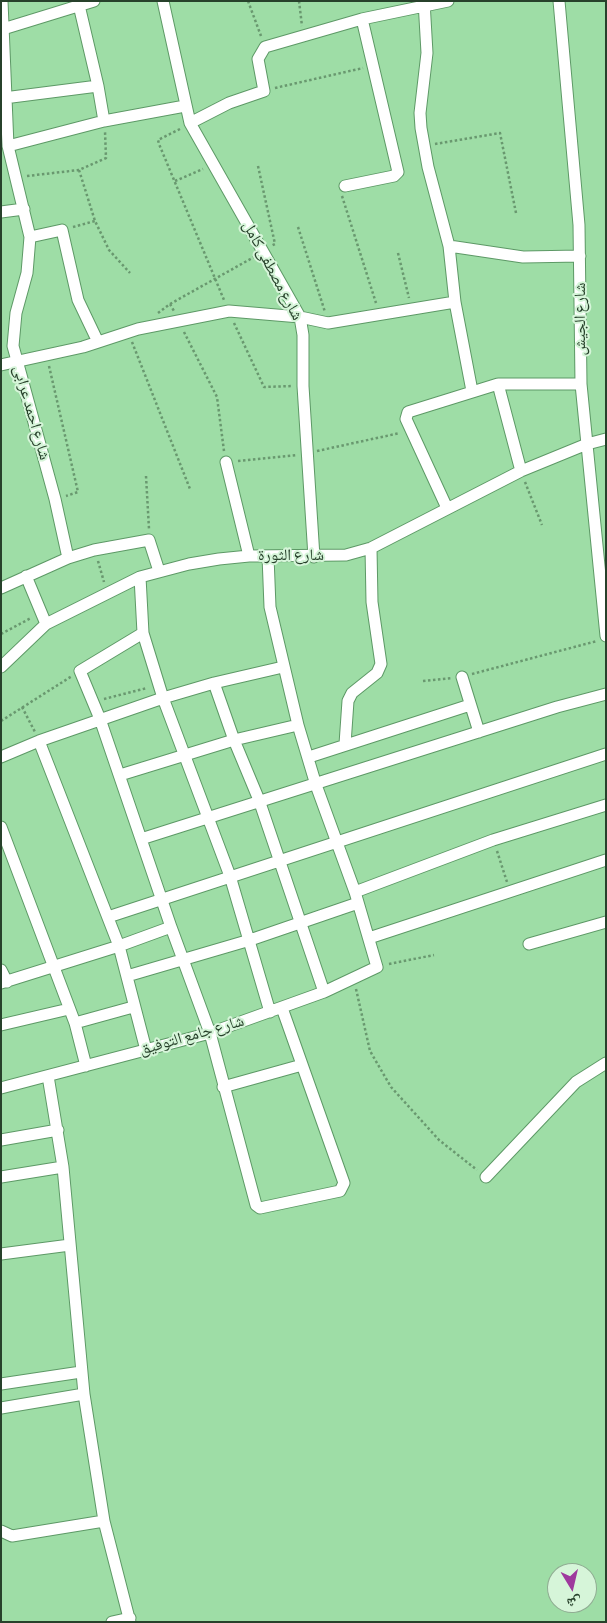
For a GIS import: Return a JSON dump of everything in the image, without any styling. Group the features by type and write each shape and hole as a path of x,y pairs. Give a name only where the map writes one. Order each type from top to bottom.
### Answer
{"street":[{"name":"شارع احمد عرابى","path":"2,1 2,70 8,146 30,237 27,273 13,329 13,346 55,499 68,558"},
{"path":"2,29 94,1"},
{"name":"شارع مصطفى كامل","path":"163,1 190,123 300,317 303,335 303,386 314,557"},
{"path":"190,123 230,103 264,91 258,59 265,47 425,3 448,1"},
{"name":"شارع الجيش","path":"559,1 580,256 581,384 606,637"},
{"path":"425,3 426,68 420,113 424,146 448,246 455,302 472,391"},
{"path":"79,4 104,121"},
{"path":"345,186 394,176 398,172 362,19"},
{"path":"4,98 98,86"},
{"path":"8,146 104,121 185,106"},
{"path":"1,212 24,209"},
{"path":"30,237 62,230 78,300 98,342"},
{"path":"448,246 518,256 580,256"},
{"path":"1,365 98,342 128,332 229,311 300,317 328,323 455,302"},
{"path":"498,384 521,471"},
{"path":"447,508 406,419 408,412 498,384 581,384"},
{"name":"شارع الثورة","path":"1,667 46,624 140,577 159,571 219,559 249,556 314,557 346,555 371,548 521,471 587,444 606,439"},
{"path":"226,462 249,556"},
{"path":"1,588 68,558 94,550 149,540 159,571"},
{"path":"346,744 348,701 352,693 377,673 381,664 372,602 371,548"},
{"path":"268,556 270,607 298,725 316,785 357,897 377,967"},
{"path":"26,576 46,624"},
{"path":"140,577 143,633 163,698 230,876 270,1012"},
{"path":"143,633 80,671 100,718 140,839 210,1033 222,1087 257,1207 340,1191 344,1180 282,1008"},
{"path":"1,757 100,718 214,683 283,667"},
{"path":"462,677 479,732"},
{"path":"214,683 234,740 259,800 324,992"},
{"path":"140,839 209,818 259,800 316,785 479,732 606,694"},
{"path":"309,757 470,705"},
{"path":"120,775 234,740 298,725"},
{"path":"39,741 108,917 118,946 146,1050"},
{"path":"108,917 606,754"},
{"path":"126,976 250,940 493,840 606,805"},
{"path":"1,827 55,966 75,1023 86,1066"},
{"path":"369,938 606,860"},
{"path":"529,944 606,922"},
{"path":"1,970 4,983 171,927"},
{"name":"شارع جامع التوفيق","path":"1,1088 210,1033 324,992 377,967"},
{"path":"75,1023 134,1007"},
{"path":"1,1025 69,1009"},
{"path":"486,1177 572,1087 606,1063"},
{"path":"222,1087 302,1065"},
{"path":"48,1076 63,1167 84,1394 104,1521 130,1620 112,1622"},
{"path":"1,1140 58,1130"},
{"path":"1,1177 63,1167"},
{"path":"1,1254 70,1245"},
{"path":"1,1384 81,1372"},
{"path":"1,1408 84,1394"},
{"path":"1,1531 12,1536 104,1521"}],"path":[{"path":"248,1 265,47"},
{"path":"298,1 303,35"},
{"path":"264,91 374,66"},
{"path":"15,178 79,170 106,158 104,121"},
{"path":"190,123 158,140 229,311 264,387 303,386"},
{"path":"424,146 500,133 516,213"},
{"path":"174,181 213,164"},
{"path":"170,304 216,280 275,244 258,166"},
{"path":"79,170 95,221 109,250 130,273"},
{"path":"345,186 341,193 380,315"},
{"path":"62,230 95,221"},
{"path":"298,227 328,323"},
{"path":"398,254 411,309"},
{"path":"179,321 217,397 226,462 307,454 411,431"},
{"path":"128,332 190,489"},
{"path":"46,354 78,492 55,499"},
{"path":"521,471 542,525"},
{"path":"146,476 149,540"},
{"path":"94,550 107,593"},
{"path":"1,634 41,612"},
{"path":"423,681 462,677 606,637"},
{"path":"1,721 80,671"},
{"path":"93,701 159,685"},
{"path":"22,707 39,741"},
{"path":"493,840 510,891"},
{"path":"377,967 434,954"},
{"path":"353,979 370,1050 392,1087 439,1140 486,1177"}]}
